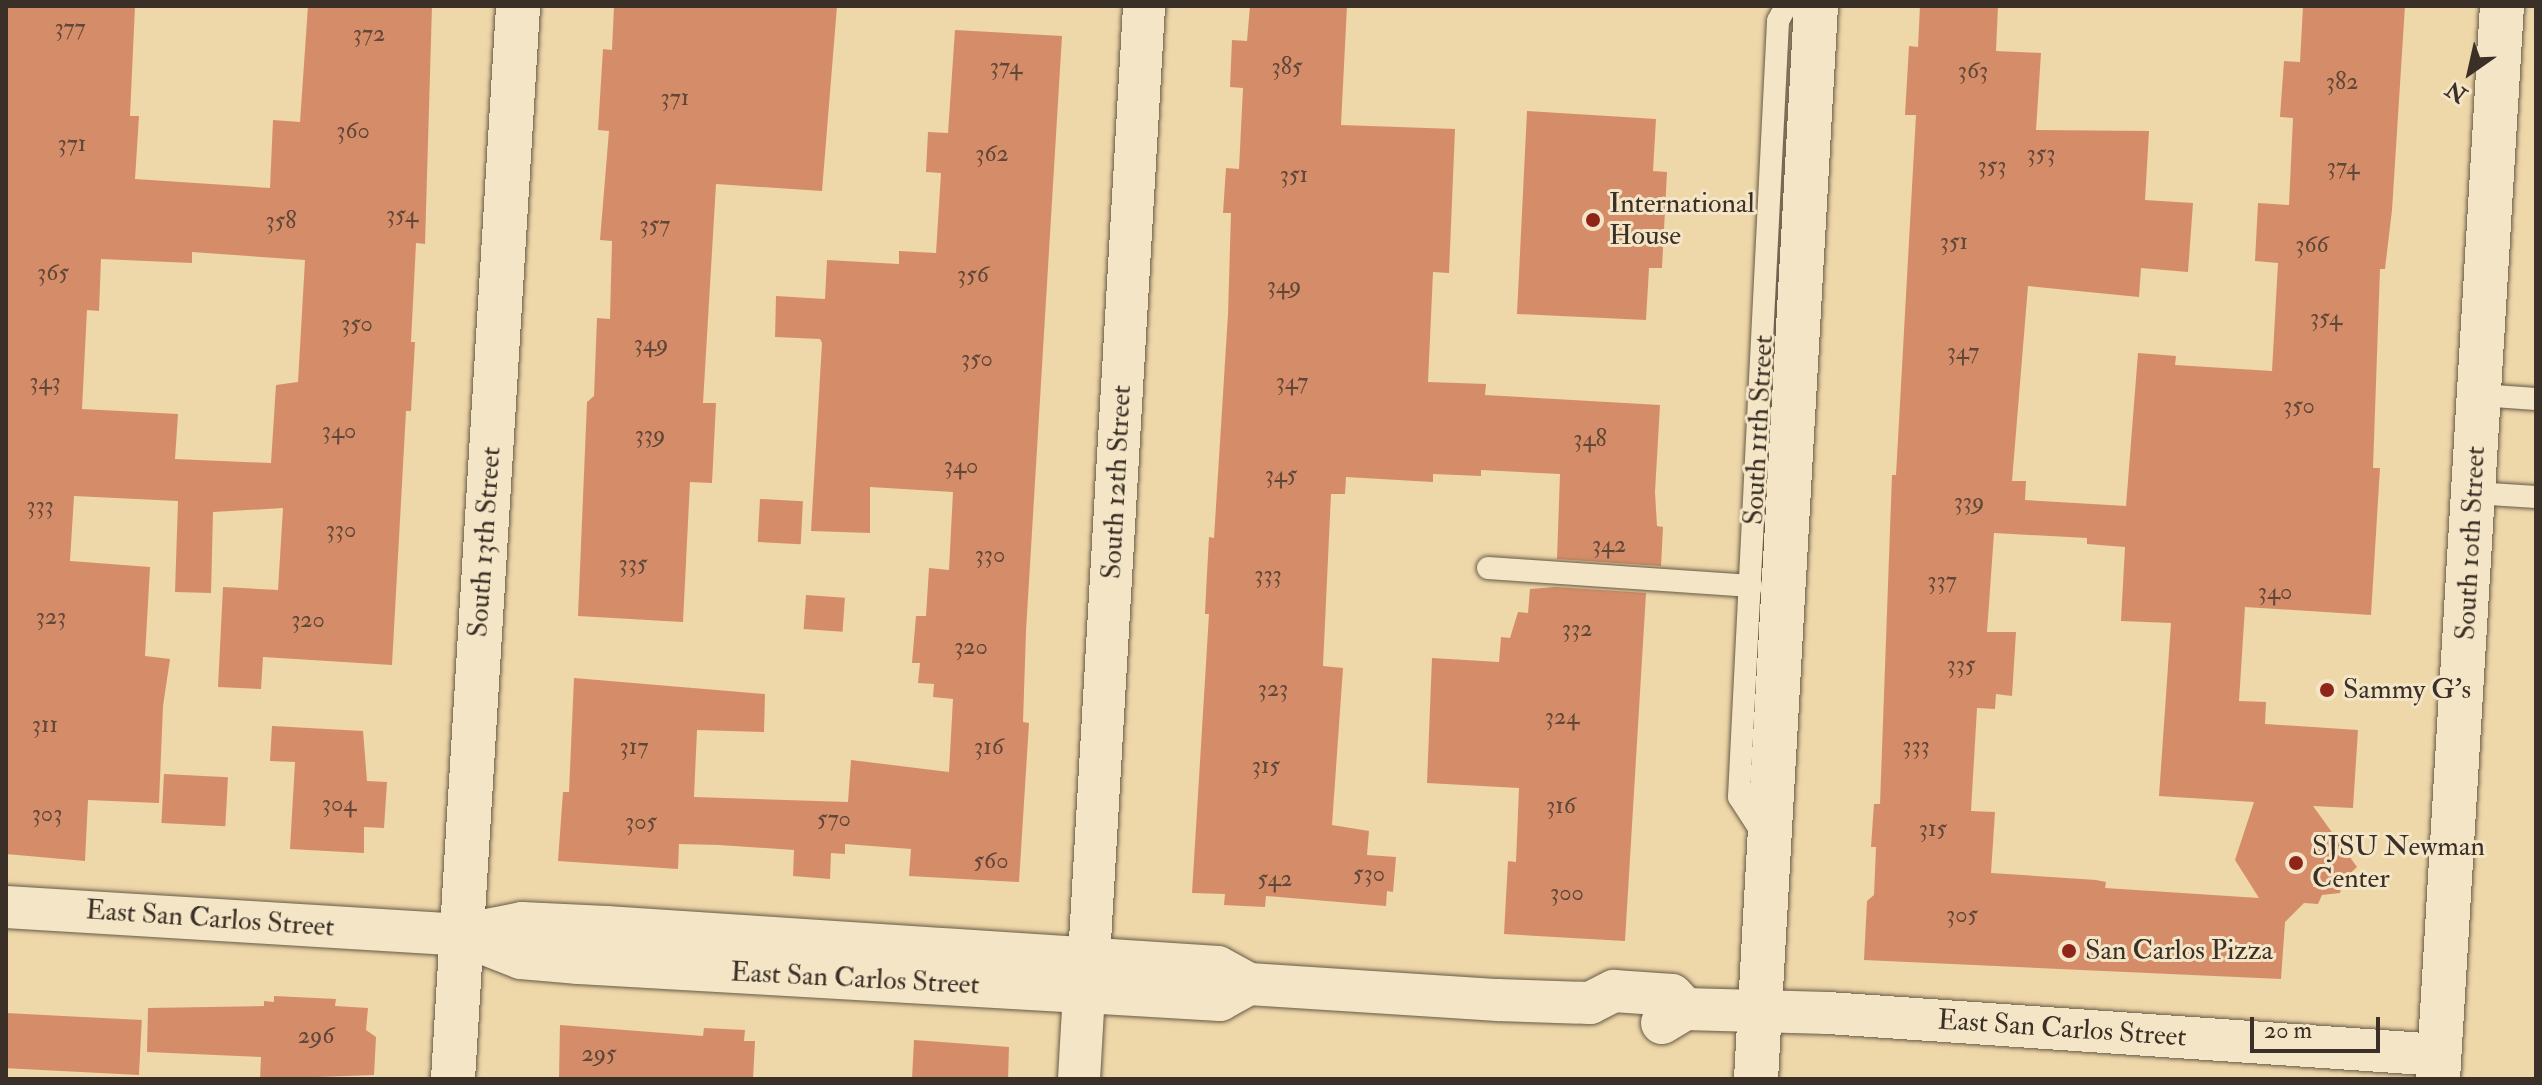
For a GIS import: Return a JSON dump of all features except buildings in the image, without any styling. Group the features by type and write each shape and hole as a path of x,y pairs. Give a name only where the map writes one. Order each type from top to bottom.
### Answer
{"main road":[{"name":"South 13th Street","path":"453,1079 518,6"},
{"name":"South 11th Street","path":"1756,1079 1816,6"},
{"name":"South 10th Street","path":"2439,1067 2502,6"}],"street":[{"name":"South 12th Street","path":"1079,1079 1144,6"},
{"name":"East San Carlos Street","path":"6,907 462,935 521,958 1087,976 1220,1000 1249,984 1590,1003 1614,991 1672,995 1685,1009 1760,1011 2439,1067"}],"lane":[{"name":"South 11th Street","path":"1771,846 1739,797 1778,21 1786,6"},
{"path":"2480,395 2536,399"},
{"path":"2474,493 2536,497"},
{"path":"1488,568 1751,586"}],"place":[{"name":"International House","path":"1593,220"},
{"name":"Sammy G’s","path":"2327,690"},
{"name":"SJSU Newman Center","path":"2296,863"},
{"name":"San Carlos Pizza","path":"2069,951"}]}
